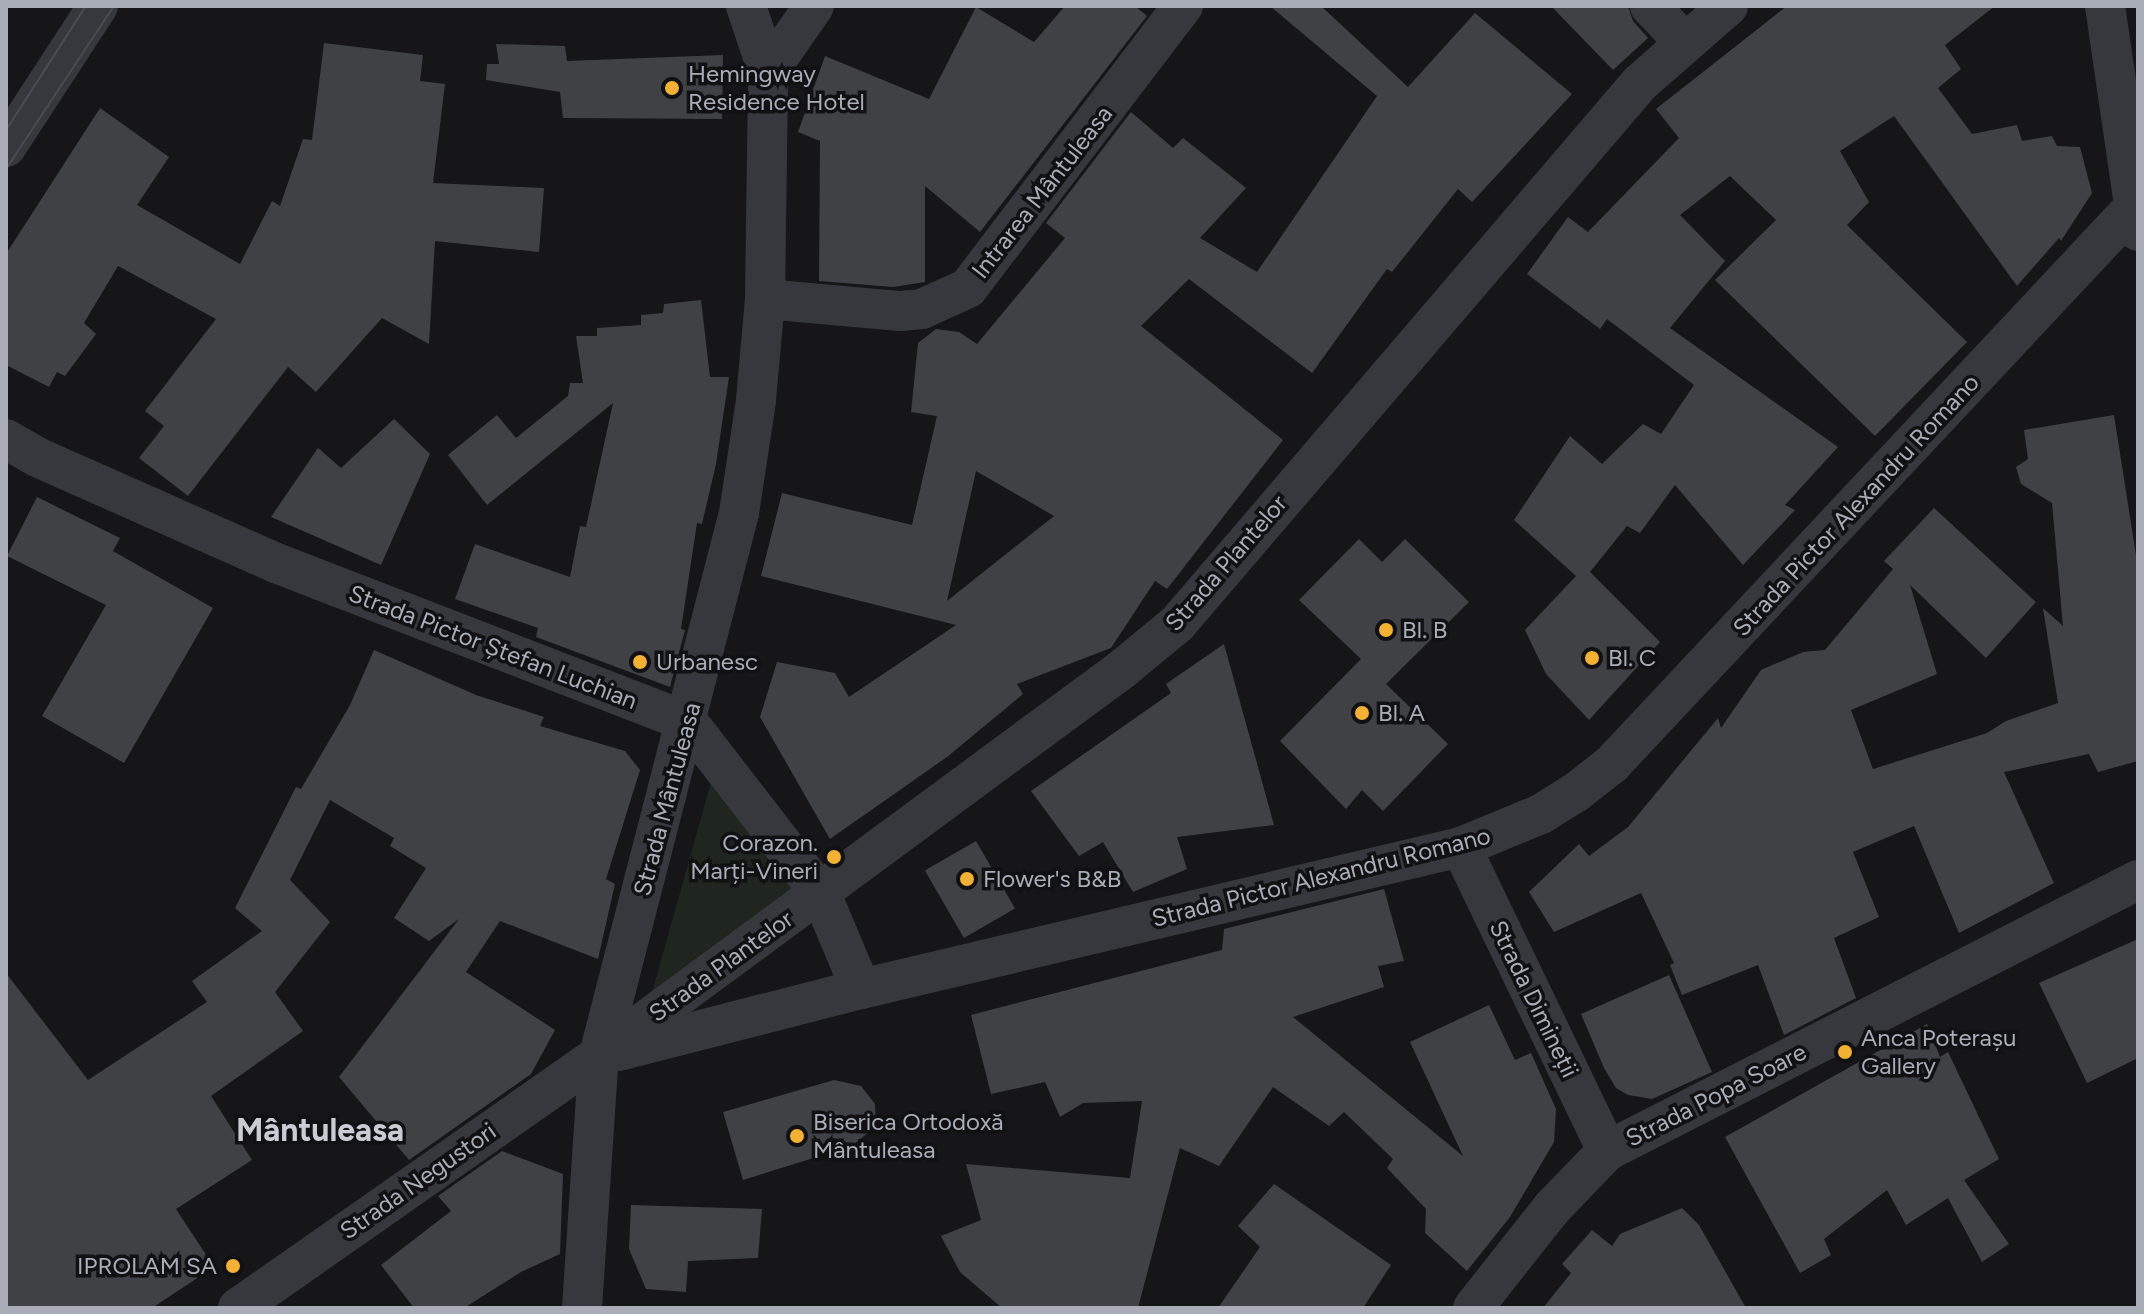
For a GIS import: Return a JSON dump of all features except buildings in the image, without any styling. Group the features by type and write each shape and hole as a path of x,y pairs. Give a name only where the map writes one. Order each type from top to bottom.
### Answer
{"street":[{"path":"6,147 98,6"},
{"name":"Strada Mântuleasa","path":"582,1308 599,1055 688,722 739,513 756,400 765,299 768,72 746,6"},
{"path":"768,72 814,6"},
{"name":"Intrarea Mântuleasa","path":"765,299 900,311 922,309 968,288 1183,6"},
{"path":"1650,6 1684,42"},
{"name":"Strada Plantelor","path":"599,1055 821,894 1121,670 1177,624 1640,83 1728,6"},
{"path":"2105,6 2130,124 2136,219"},
{"name":"Strada Pictor Alexandru Romano","path":"599,1055 861,989 1461,847 1541,814 1575,793 1612,764 2136,219"},
{"name":"Strada Pictor Ștefan Luchian","path":"6,439 37,457 276,563 688,722"},
{"path":"688,722 821,894 861,989"},
{"name":"Strada Dimineții","path":"1461,847 1607,1151"},
{"name":"Strada Popa Soare","path":"1473,1308 1552,1208 1607,1151 2138,880"},
{"name":"Strada Negustori","path":"238,1308 599,1055"}],"shaded area":[{"path":"713,775 794,888 651,996"}],"tram line":[{"path":"6,130 86,6"},
{"path":"6,169 114,6"}],"place":[{"name":"Hemingway Residence Hotel","path":"672,88"},
{"name":"Bl. B","path":"1386,630"},
{"name":"Bl. C","path":"1592,658"},
{"name":"Urbanesc","path":"640,662"},
{"name":"Bl. A","path":"1362,713"},
{"name":"Corazon. Marți-Vineri","path":"834,857"},
{"name":"Flower's B&B","path":"967,879"},
{"name":"Anca Poterașu Gallery","path":"1845,1052"},
{"name":"Biserica Ortodoxă Mântuleasa","path":"797,1136"},
{"name":"IPROLAM SA","path":"233,1266"}],"district":[{"name":"Mântuleasa","path":"320,1130"}]}
